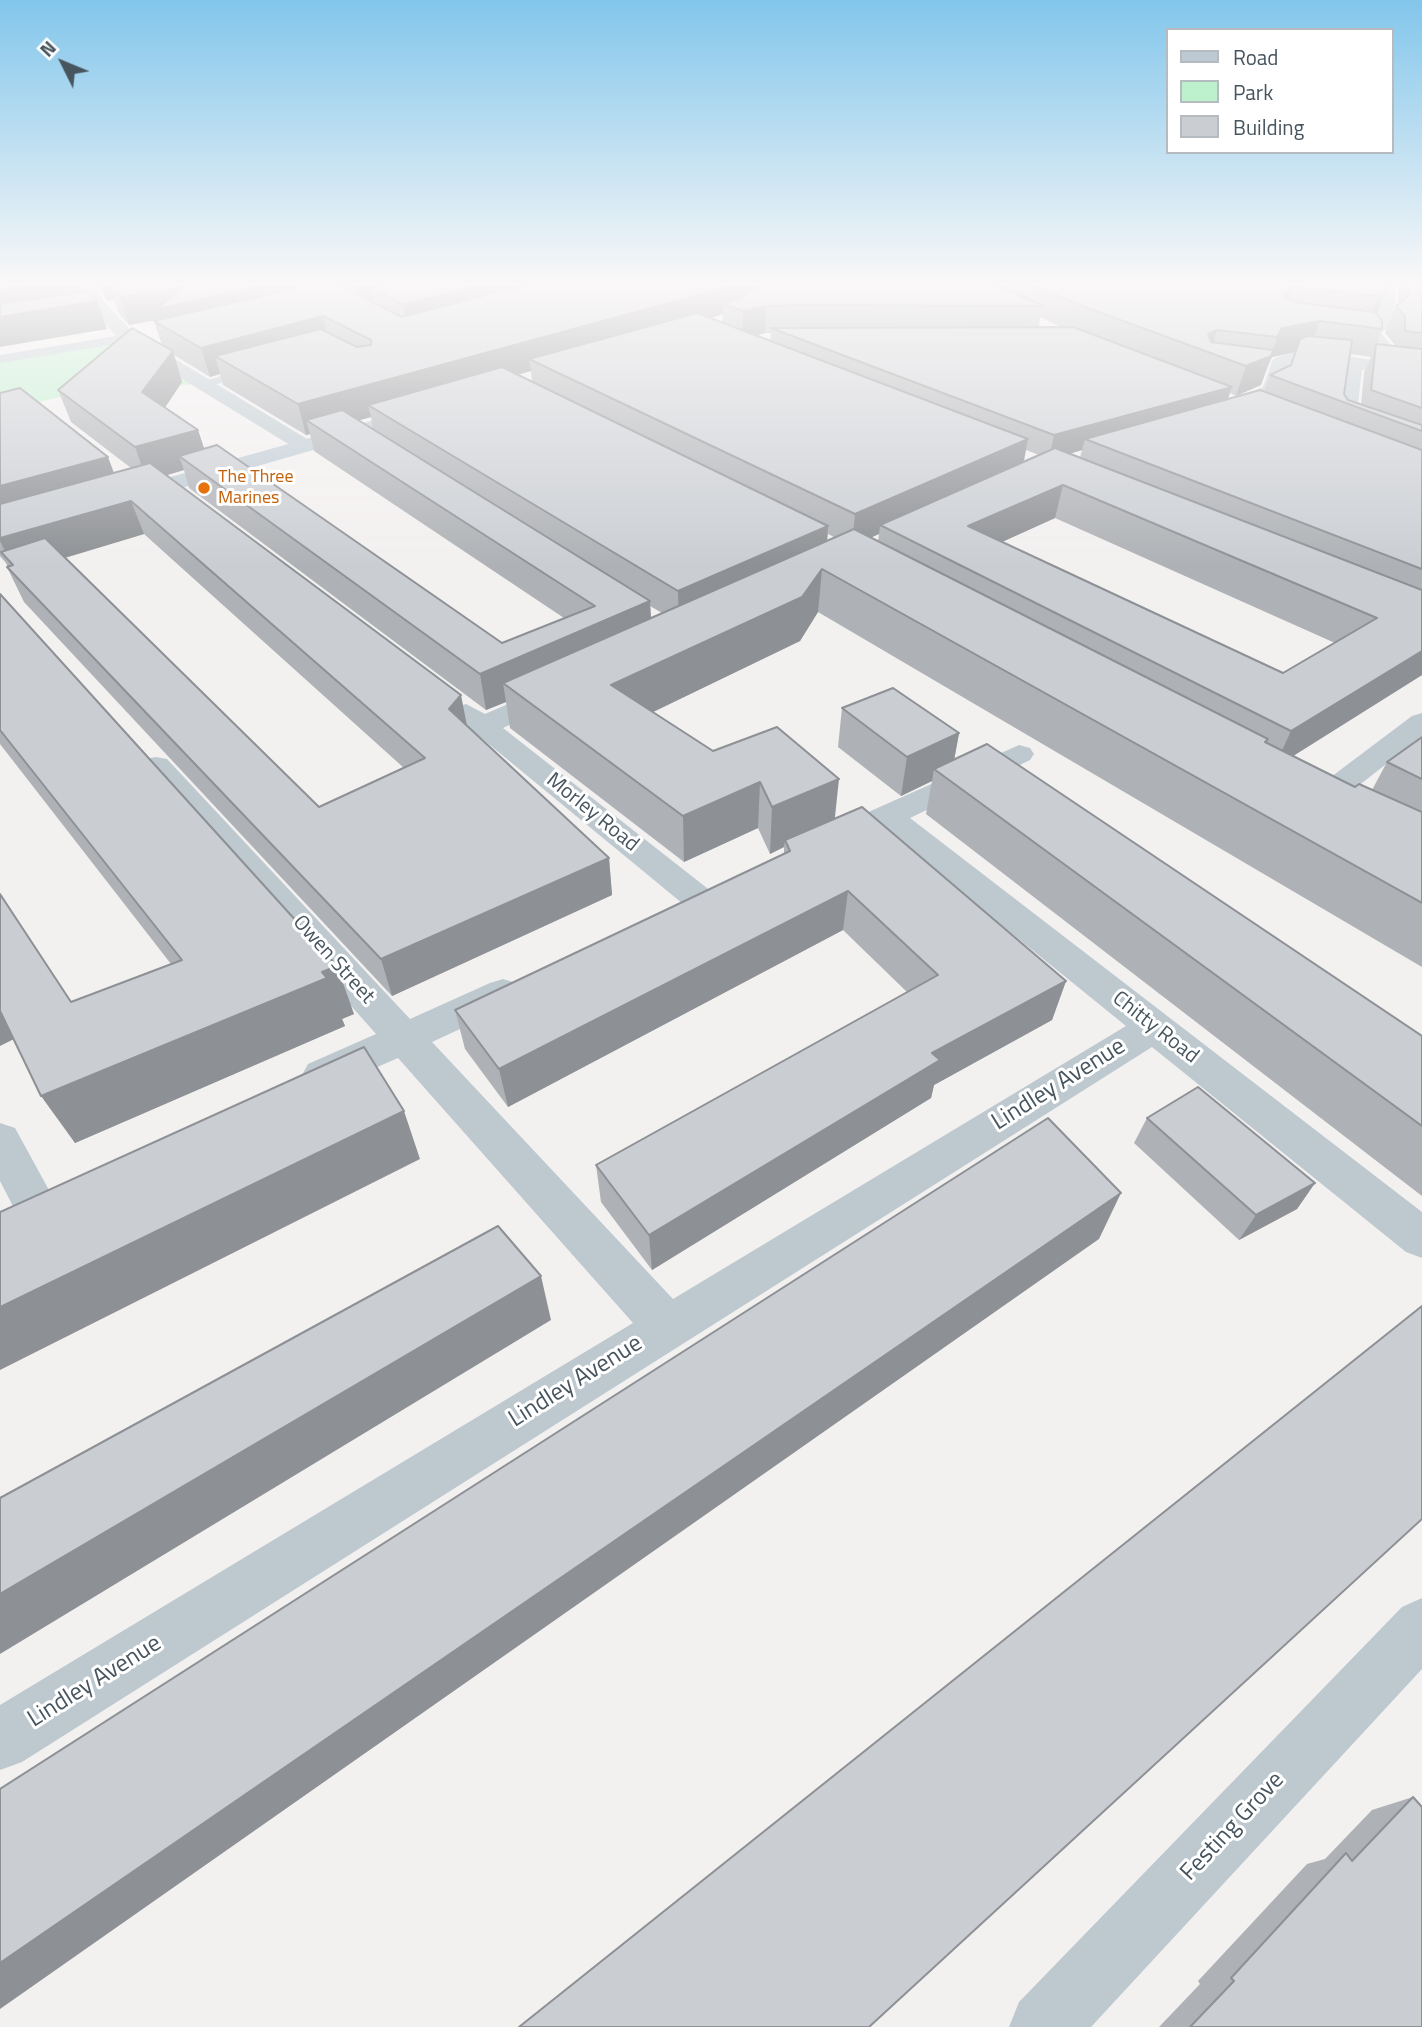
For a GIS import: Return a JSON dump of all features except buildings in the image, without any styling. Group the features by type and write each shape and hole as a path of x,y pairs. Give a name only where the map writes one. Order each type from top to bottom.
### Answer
{"main road":[{"path":"104,503 444,406"}],"street":[{"path":"190,377 305,446"},
{"path":"1236,412 1272,390 1270,377"},
{"path":"1352,377 1345,425 1422,454"},
{"path":"353,432 384,451"},
{"path":"122,476 188,502"},
{"path":"483,726 580,682"},
{"name":"Morley Road","path":"450,701 700,900"},
{"path":"1350,823 1302,798 1422,722"},
{"name":"Owen Street","path":"132,739 666,1326"},
{"path":"800,856 1019,754"},
{"name":"Chitty Road","path":"888,817 1422,1238"},
{"path":"663,917 738,884"},
{"path":"289,1089 528,981"},
{"name":"Lindley Avenue","path":"0,1740 666,1326 1154,1027"},
{"path":"0,1140 31,1202"},
{"name":"Festing Grove","path":"1044,2027 1422,1627"}],"lane":[{"path":"202,384 230,377"}],"green space":[{"path":"0,377 190,377 202,384 94,389 0,411"}],"place":[{"name":"The Three Marines","path":"204,488"}]}
